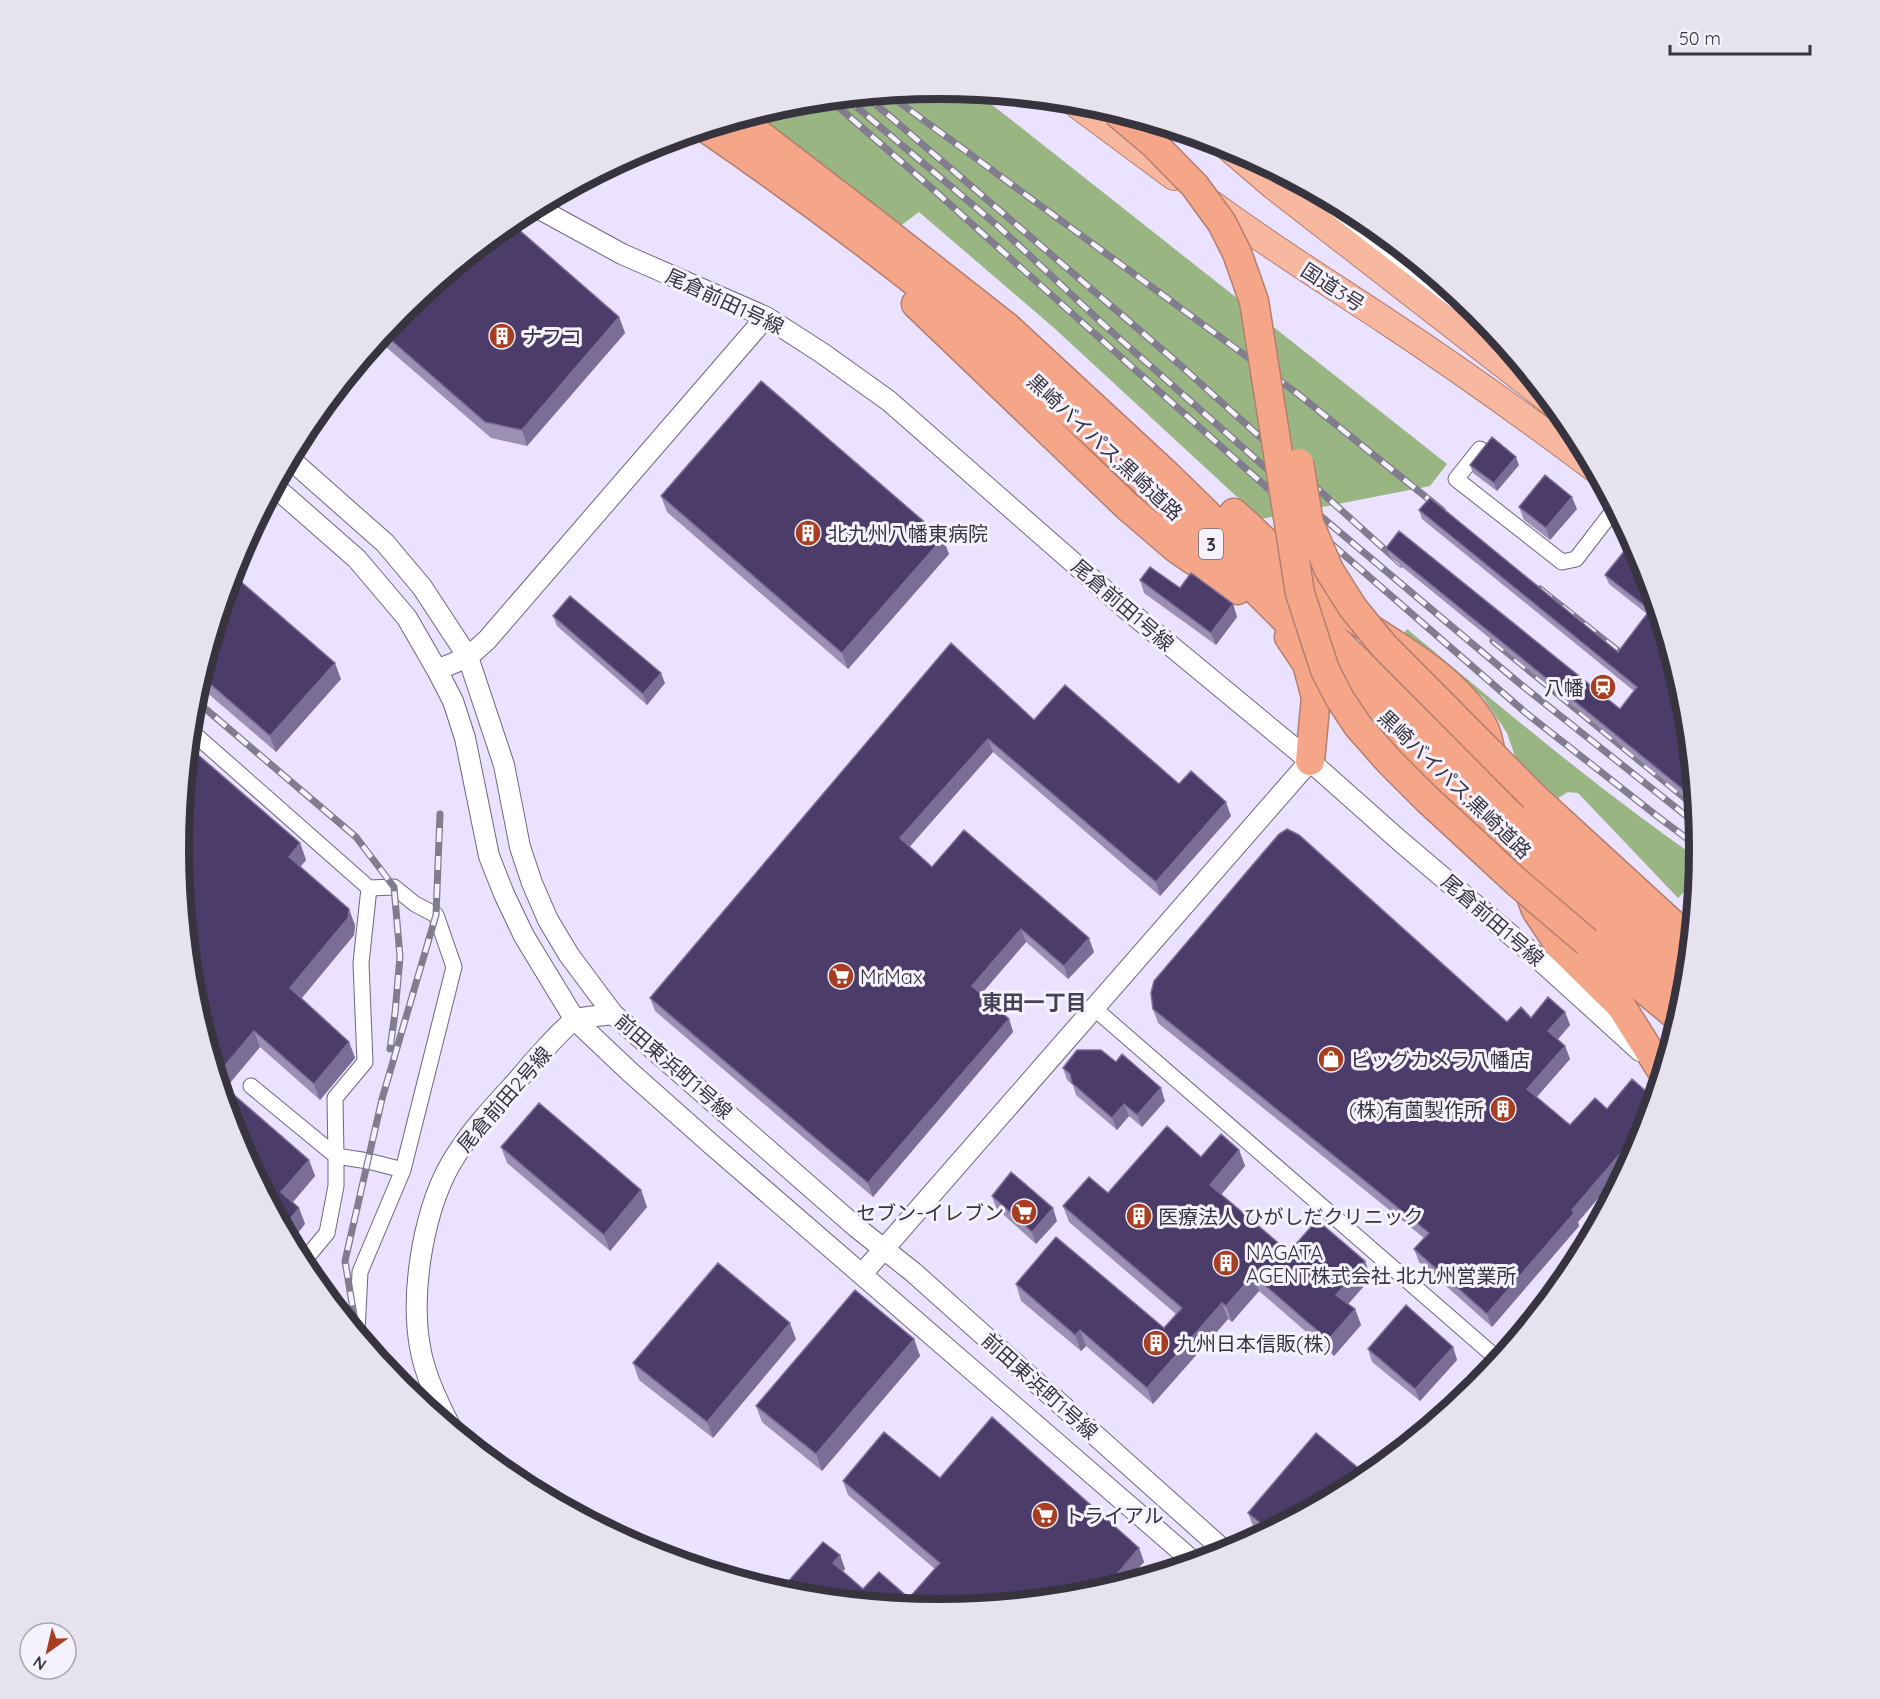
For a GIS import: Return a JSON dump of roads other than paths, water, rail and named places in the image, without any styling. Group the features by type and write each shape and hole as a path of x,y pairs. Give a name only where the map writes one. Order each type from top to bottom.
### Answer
{"highway":[{"name":"国道3号","path":"1089,114 1272,247 1432,352 1580,458"},
{"path":"1130,124 1196,186 1222,224 1237,253 1254,301 1300,593 1325,670 1340,699 1358,726 1419,791 1520,884 1672,1013"},
{"name":"黒崎バイパス;黒崎道路","path":"747,125 1007,327 1168,476 1537,835 1682,961"},
{"name":"黒崎バイパス;黒崎道路","path":"715,134 855,235 943,304 1080,422 1198,532 1416,749 1526,854 1678,985"},
{"path":"1166,134 1206,171 1232,209 1258,261 1276,321 1309,523 1329,570 1353,608 1383,645 1534,797 1685,936"},
{"path":"765,169 879,269 1128,507 1178,549 1255,603 1287,633 1307,664 1316,697 1310,761"},
{"name":"国道3号","path":"1277,180 1525,381"},
{"path":"1007,327 1112,405 1336,605 1420,662 1457,693 1484,728 1499,779"},
{"path":"1525,880 1536,910 1560,946 1621,1006 1659,1066"}],"street":[{"name":"尾倉前田1号線","path":"545,212 622,254 766,317 822,353 889,401 1125,608 1310,761 1400,841 1533,953 1658,1067"},
{"path":"1353,222 1432,282"},
{"path":"437,670 468,657 487,640 766,317"},
{"path":"1480,449 1456,479 1562,562 1576,559 1611,514"},
{"name":"前田東浜町1号線","path":"296,464 385,543 422,587 468,657 504,765 520,846 532,883 548,920 569,955 613,1014 913,1272 1219,1546"},
{"name":"前田東浜町1号線","path":"281,492 357,560 406,618 437,670 453,701 465,738 489,856 524,936 575,1020 638,1079 1189,1557"},
{"path":"198,737 369,888 394,887 415,904 435,915 454,967 404,1170 360,1272 358,1321"},
{"path":"862,1274 1310,761"},
{"path":"309,1255 327,1233 336,1186 335,1098 365,1062 361,963 369,888"},
{"path":"1095,1009 1494,1355"},
{"path":"575,1020 613,1014"},
{"name":"尾倉前田2号線","path":"443,1412 434,1395 420,1347 417,1293 423,1243 434,1199 455,1155 543,1051 575,1020"},
{"path":"251,1086 336,1156 404,1170"}],"railway":[{"path":"897,101 1298,394 1442,510"},
{"path":"874,102 1179,364 1401,564"},
{"path":"853,104 999,227 1103,324 1317,513 1519,683 1689,818"},
{"path":"837,106 1282,501 1526,713 1690,841"},
{"path":"1540,589 1632,662"},
{"path":"1493,641 1689,801"},
{"path":"203,707 356,837 394,887 400,957 390,1049"},
{"path":"354,1318 345,1261 382,1099 436,915 440,814"}],"place":[{"name":"ナフコ","path":"502,336"},
{"name":"北九州八幡東病院","path":"808,533"},
{"name":"八幡","path":"1603,687"},
{"name":"MrMax","path":"841,976"},
{"name":"ビッグカメラ八幡店","path":"1331,1059"},
{"name":"(株)有薗製作所","path":"1503,1109"},
{"name":"セブン-イレブン","path":"1024,1212"},
{"name":"医療法人 ひがしだクリニック","path":"1139,1216"},
{"name":"NAGATA AGENT株式会社 北九州営業所","path":"1226,1263"},
{"name":"九州日本信販(株)","path":"1156,1343"},
{"name":"トライアル","path":"1045,1515"}],"district":[{"name":"東田一丁目","path":"1034,1002"}]}
